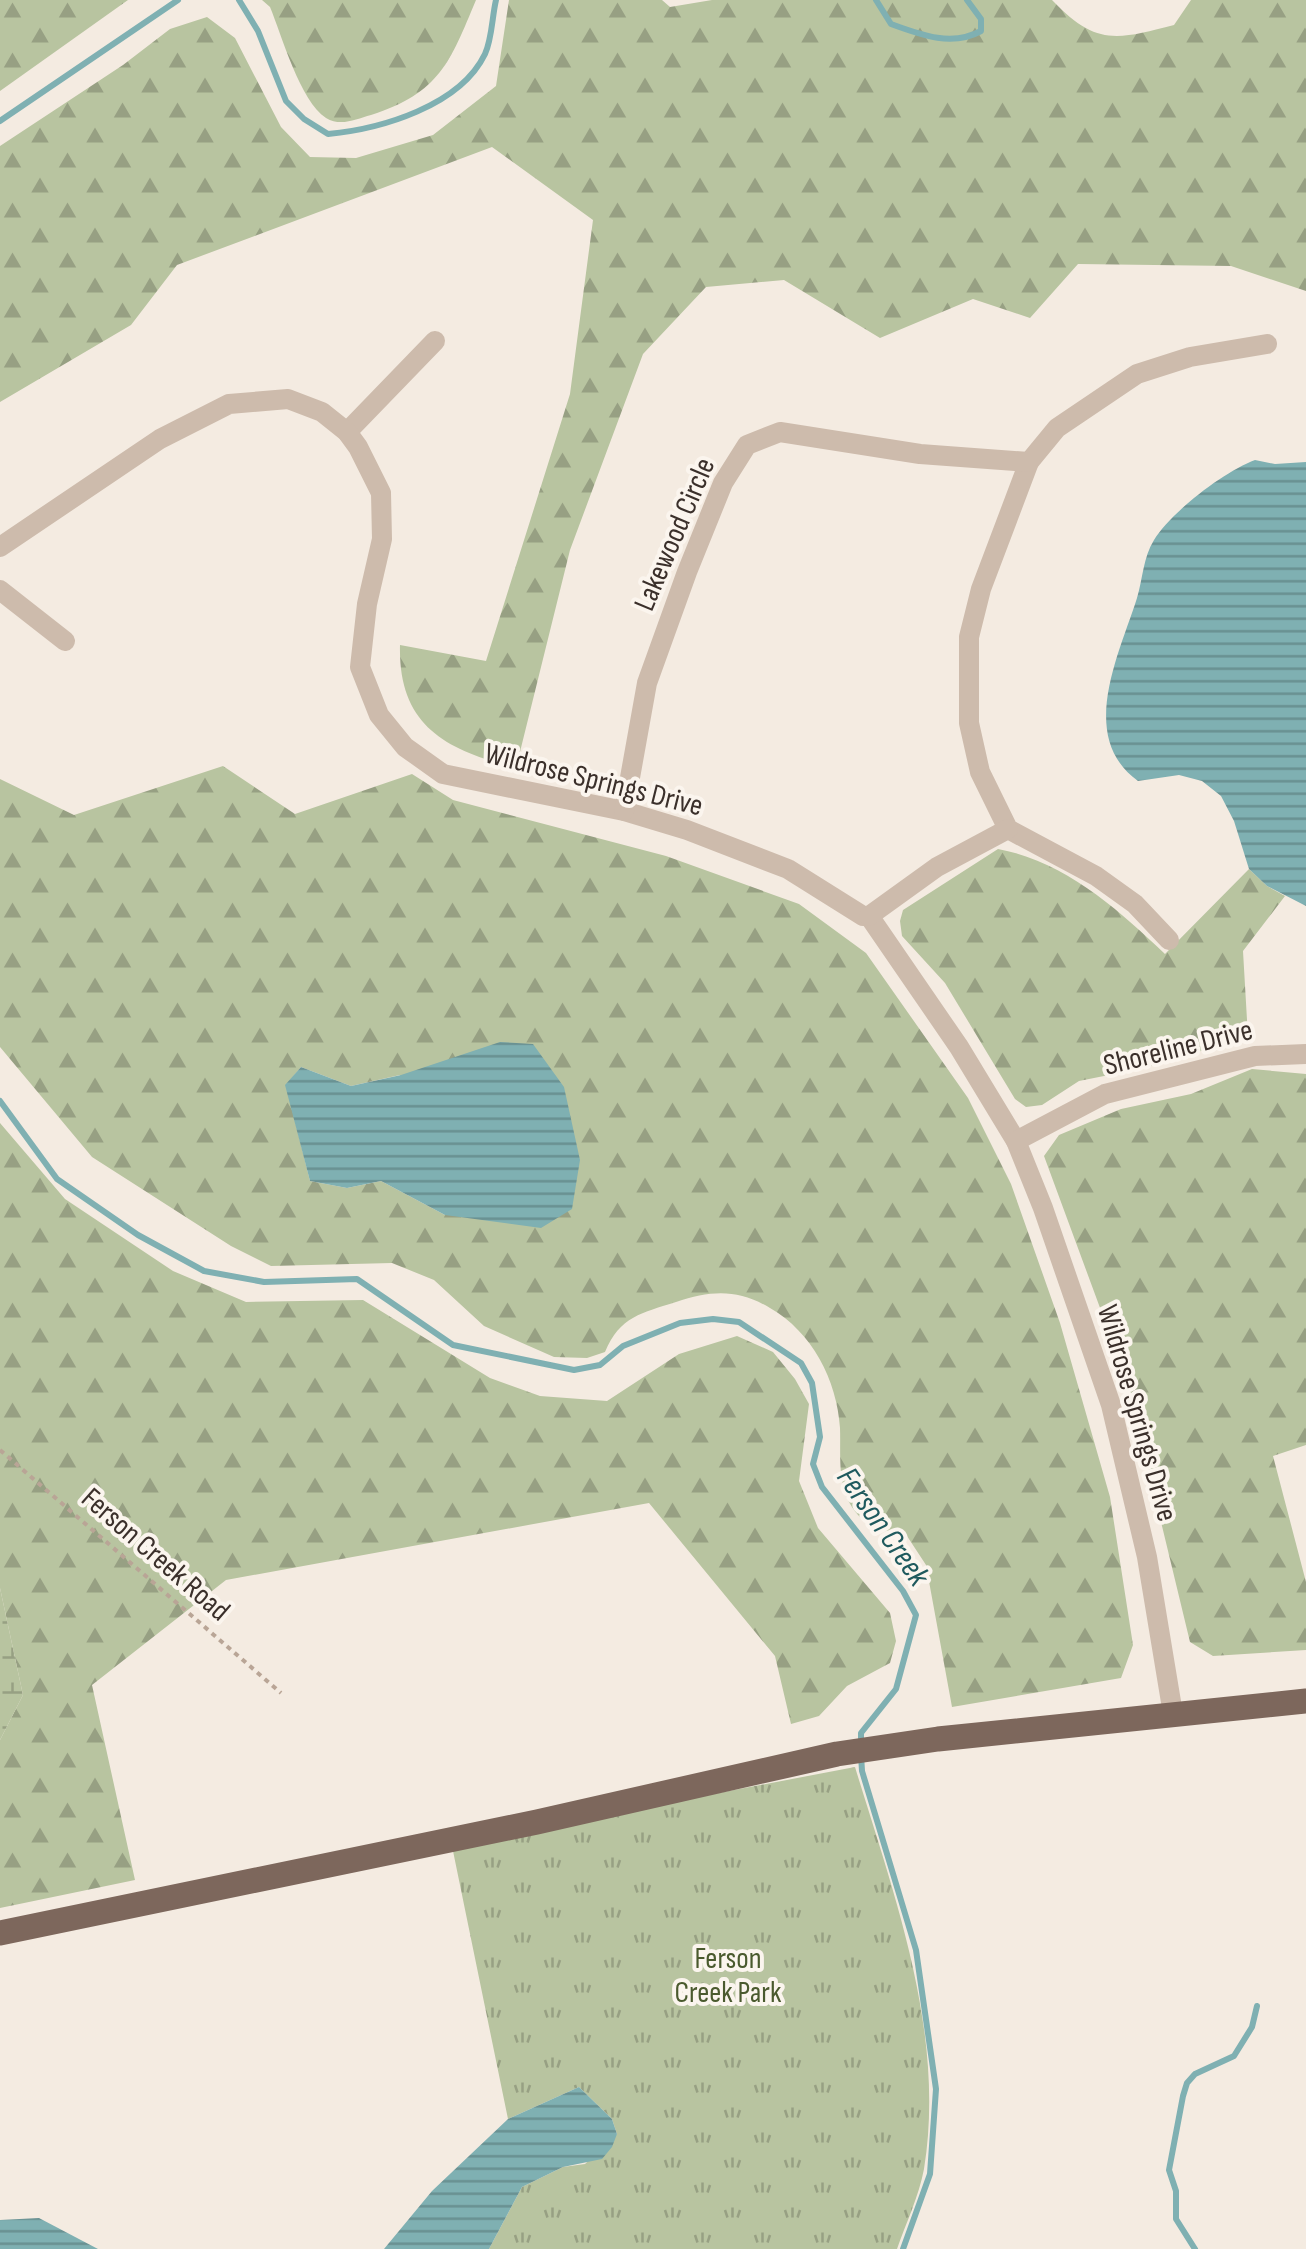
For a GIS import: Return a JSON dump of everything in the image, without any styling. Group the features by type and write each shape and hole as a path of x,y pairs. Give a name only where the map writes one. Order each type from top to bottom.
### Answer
{"main road":[{"path":"0,1934 537,1822 837,1754 898,1744 1306,1701"}],"street":[{"path":"347,432 435,341"},
{"path":"1169,940 1135,904 1096,876 1008,829 980,772 969,723 970,637 981,589 1029,462 1057,428 1137,374 1190,357 1266,344"},
{"name":"Wildrose Springs Drive","path":"0,547 160,439 229,404 288,399 322,412 347,432 380,492 382,540 360,667 379,715 405,747 444,774 624,811 687,830 788,868 863,916 869,916 960,1046 1016,1141 1043,1208 1111,1405 1147,1556 1174,1714"},
{"name":"Lakewood Circle","path":"624,811 647,683 723,483 747,445 780,432 920,454 1029,462"},
{"path":"0,590 65,641"},
{"path":"869,916 938,868 1008,829"},
{"name":"Shoreline Drive","path":"1016,1141 1104,1094 1255,1056 1306,1054"}],"path":[{"name":"Ferson Creek Road","path":"0,1450 282,1693"}],"green space":[{"path":"0,0 128,0 0,91"},
{"path":"262,0 476,0 450,58 428,85 394,106 343,122 326,118 308,98 270,7"},
{"path":"509,0 662,0 670,7 712,0 1052,0 1081,25 1095,32 1122,36 1174,25 1191,0 1306,0 1306,291 1231,266 1078,264 1030,318 973,299 880,338 784,280 706,287 643,354 570,550 516,768 468,753 448,743 417,715 407,696 400,645 486,661 570,394 593,220 492,147 177,265 131,325 0,402 0,146 123,65 170,29 207,17 235,38 281,127 310,157 356,158 433,135 496,86"},
{"path":"223,766 295,814 412,774 453,800 666,856 799,904 866,953 968,1098 1011,1184 1060,1323 1110,1497 1133,1645 1121,1678 952,1707 926,1565 907,1536 868,1523 851,1505 843,1484 838,1410 828,1375 798,1330 770,1308 747,1297 724,1293 689,1298 625,1323 605,1352 587,1358 554,1357 484,1326 434,1280 392,1263 271,1266 231,1246 92,1157 0,1047 0,779 74,815","holes":["301,1067 351,1086 400,1075 445,1215 381,1181 347,1188 310,1181 286,1085"]},
{"path":"998,849 1045,864 1089,889 1165,954 1249,869 1285,896 1243,951 1248,1037 1144,1068 1079,1081 1042,1105 1026,1107 1015,1099 945,983 902,936 900,921 903,910"},
{"path":"1252,1069 1306,1074 1306,1445 1273,1456 1306,1582 1306,1650 1213,1656 1190,1642 1127,1381 1044,1156 1059,1135 1121,1109 1191,1094"},
{"path":"0,1123 65,1199 173,1271 246,1302 363,1300 490,1378 540,1396 607,1401 679,1354 737,1336 773,1352 809,1404 799,1481 818,1528 890,1613 896,1641 890,1663 847,1686 819,1716 791,1724 775,1656 649,1503 226,1580 92,1685 135,1880 0,1908 0,1740 23,1695 0,1588"},
{"path":"0,1588 23,1695 0,1740"},
{"name":"Ferson Creek Park","path":"855,1767 900,1915 922,2016 928,2067 924,2169 897,2249 489,2249 522,2187 563,2167 585,2164 617,2134 612,2119 579,2087 508,2119 453,1851 687,1799"}],"water":[{"path":"1255,460 1275,464 1306,462 1306,906 1267,886 1249,869 1234,821 1221,796 1202,781 1179,775 1138,781 1120,763 1110,742 1106,719 1113,669 1154,540 1200,494"},
{"path":"500,1042 533,1044 564,1087 580,1160 572,1209 541,1228 445,1215 381,1181 347,1188 310,1181 285,1085 301,1067 351,1086 401,1075"},
{"path":"579,2087 612,2119 617,2134 602,2159 563,2167 522,2187 489,2249 384,2249 432,2191 508,2119"},
{"path":"39,2218 98,2249 0,2249 0,2220"}],"waterway":[{"name":"Ferson Creek","path":"0,121 178,0"},
{"name":"Ferson Creek","path":"239,0 258,31 286,101 304,119 328,134 371,127 417,112 457,88 485,54 496,0"},
{"name":"Ferson Creek","path":"876,0 891,24 948,39 981,31 981,19 967,0"},
{"name":"Ferson Creek","path":"0,1101 57,1179 138,1235 204,1271 264,1282 357,1279 453,1345 574,1370 600,1365 623,1346 680,1323 713,1319 739,1322 801,1363 812,1383 820,1437 813,1464 822,1487 903,1591 916,1615 896,1689 861,1733 861,1743"},
{"name":"Ferson Creek","path":"861,1755 862,1771 916,1950 936,2089 930,2174 903,2249"},
{"path":"1195,2249 1176,2219 1176,2191 1169,2170 1183,2096 1195,2074 1234,2056 1252,2027 1257,2006"}]}
